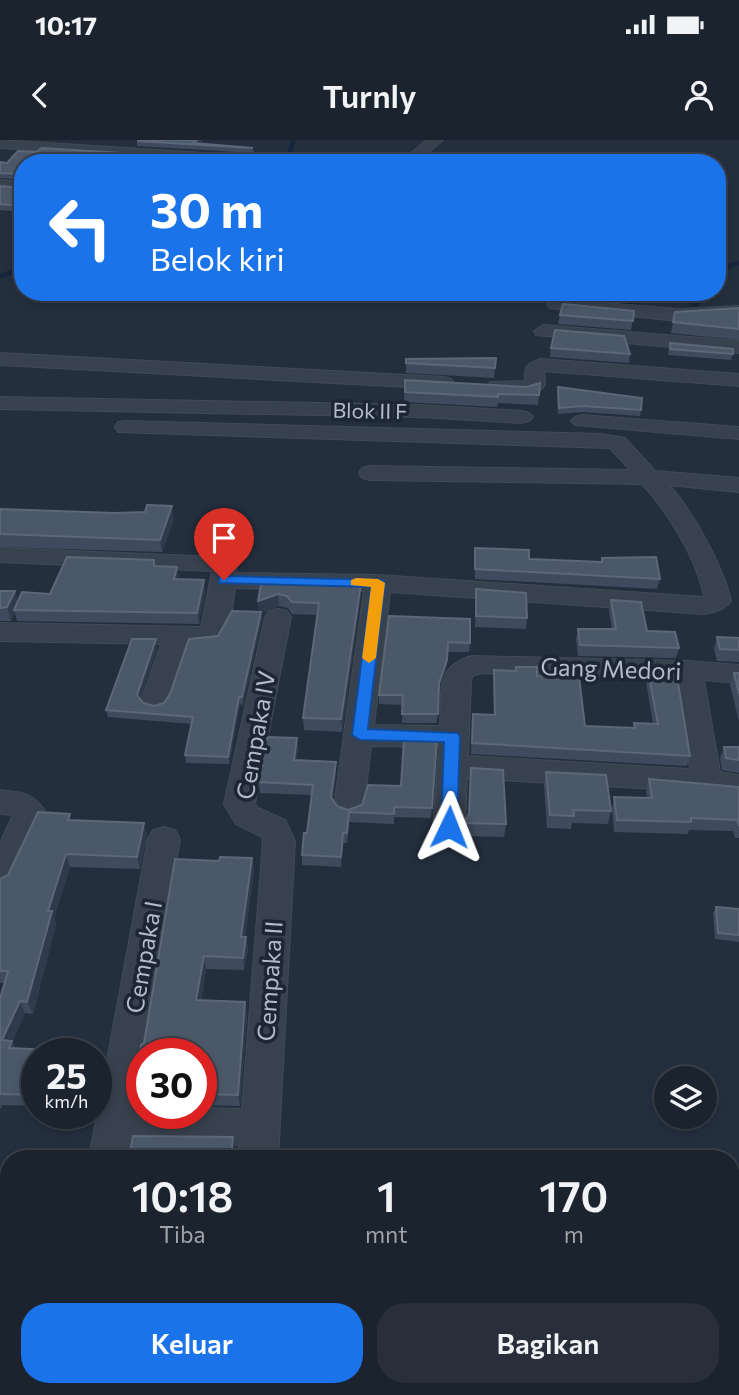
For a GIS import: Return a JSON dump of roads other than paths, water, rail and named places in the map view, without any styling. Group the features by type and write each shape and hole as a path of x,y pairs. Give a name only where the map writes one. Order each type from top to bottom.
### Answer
{"street":[{"path":"52,140 216,145 231,150"},
{"path":"418,154 436,140"},
{"path":"0,144 158,154"},
{"path":"556,304 669,314 695,315 713,311 739,313"},
{"path":"543,331 739,346"},
{"path":"648,371 657,339"},
{"path":"0,359 532,387 535,385 534,368 541,365 648,371 739,380"},
{"path":"715,398 739,400"},
{"name":"Blok II F","path":"0,403 418,411 640,424 739,433"},
{"path":"126,427 601,440 617,443 651,477 683,520 713,577 718,601 704,606 378,583 224,580"},
{"path":"370,473 651,477 739,485"},
{"path":"0,555 225,566 214,632 202,638 0,632"},
{"path":"713,577 739,580"},
{"path":"349,806 378,583"},
{"name":"Cempaka IV","path":"278,617 239,804 242,813 274,829 278,834"},
{"path":"155,701 177,638"},
{"name":"Gang Medori","path":"452,737 458,673 464,667 482,664 739,674"},
{"path":"688,670 707,781"},
{"path":"360,735 452,737 449,827"},
{"path":"452,766 707,781 739,786"},
{"path":"0,802 19,803 30,812 0,878"},
{"name":"Cempaka II","path":"258,1143 278,834"},
{"name":"Cempaka I","path":"111,1142 164,839"},
{"path":"111,1142 258,1143"}],"waterway":[{"path":"289,154 294,140"},
{"path":"726,270 739,263"},
{"path":"0,276 14,272"},
{"path":"611,301 650,309"},
{"path":"683,309 692,309 699,301"}]}
